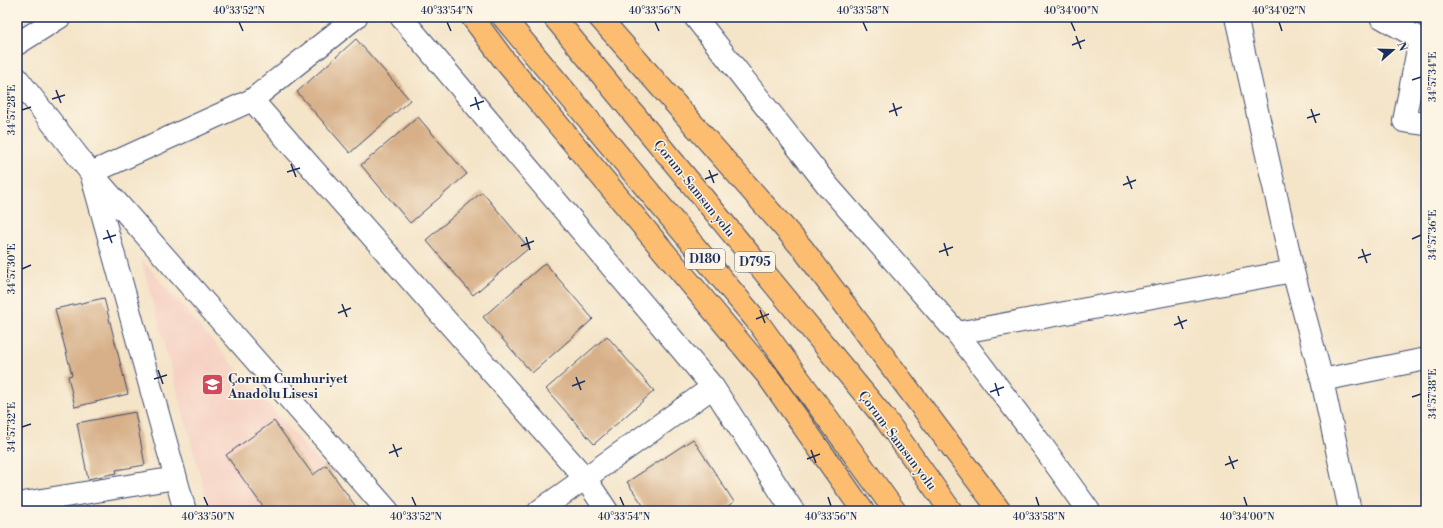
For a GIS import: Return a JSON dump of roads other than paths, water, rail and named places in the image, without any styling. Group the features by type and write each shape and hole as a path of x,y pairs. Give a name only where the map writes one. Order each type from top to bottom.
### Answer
{"highway":[{"path":"472,17 504,60 767,375 863,511"},
{"name":"D180","path":"503,17 757,321 895,511"},
{"name":"Çorum-Samsun yolu","path":"554,17 886,420 951,511"},
{"path":"599,17 803,248 1000,511"}],"street":[{"path":"17,44 60,17"},
{"path":"91,173 252,100 356,17"},
{"path":"400,17 714,387 793,511"},
{"path":"695,17 828,186 957,333 1044,448 1089,511"},
{"path":"1236,17 1293,271 1322,380 1350,511"},
{"path":"1381,17 1423,39 1404,121 1426,124"},
{"path":"17,78 91,173 388,511"},
{"path":"252,100 585,478 607,511"},
{"path":"91,173 185,511"},
{"path":"957,333 1293,271"},
{"path":"1322,380 1426,359"},
{"path":"539,511 714,387"},
{"path":"17,504 176,478"}],"place":[{"name":"Çorum Cumhuriyet Anadolu Lisesi","path":"213,385"}]}
